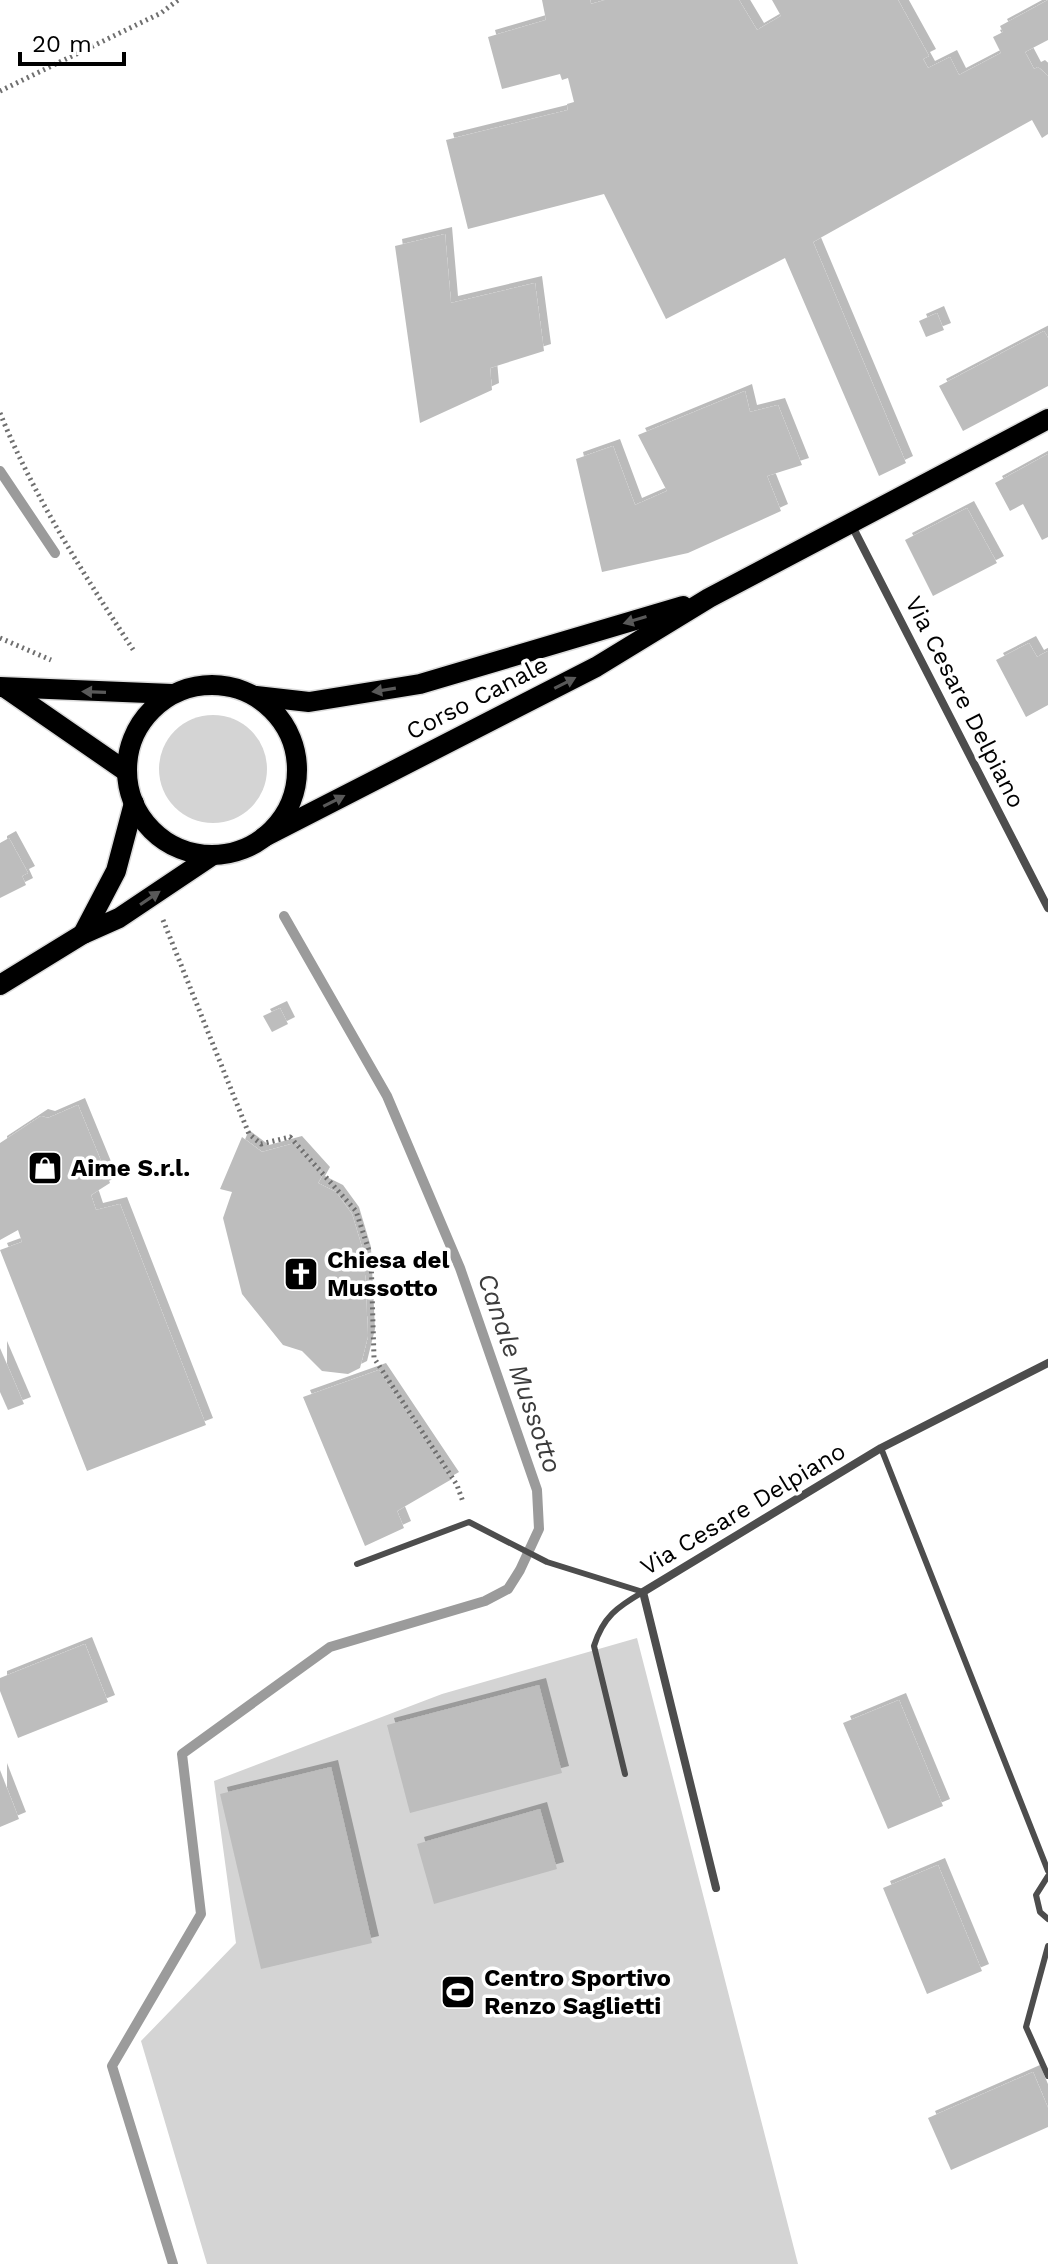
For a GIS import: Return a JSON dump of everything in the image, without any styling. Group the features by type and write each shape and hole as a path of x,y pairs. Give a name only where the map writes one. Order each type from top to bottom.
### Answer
{"main road":[{"name":"Corso Canale","path":"264,837 596,667 709,598 1048,419"},
{"name":"Corso Canale","path":"255,696 309,702 420,684 709,598"},
{"path":"3,688 172,694 200,685 228,685 255,696 276,713 291,737 297,764 294,791 283,817 264,837 240,850 213,855 188,852 165,841 147,824 134,803 127,772 130,748 139,727 154,708 172,694"},
{"path":"3,688 127,772"},
{"path":"83,934 116,871 134,803"},
{"path":"0,985 83,934 119,918 213,855"}],"street":[{"name":"Via Cesare Delpiano","path":"850,522 1047,901"},
{"name":"Via Cesare Delpiano","path":"716,1888 643,1592 881,1448 1048,1363"}],"lane":[{"path":"881,1448 1048,1874 1036,1895 1040,1912 1048,1919"},
{"path":"357,1564 469,1522 547,1562 643,1592"},
{"path":"625,1774 594,1646 600,1628 612,1611 643,1592"},
{"path":"1048,1946 1026,2027 1048,2076"}],"path":[{"path":"0,91 161,13 178,0"},
{"path":"0,413 32,482 81,569 134,651"},
{"path":"153,896 249,1134 261,1144 290,1137 356,1211 371,1257 374,1358 457,1485 469,1522"}],"shaded area":[{"path":"213,715 234,719 251,731 263,748 267,769 263,790 251,807 234,819 213,823 192,819 175,807 163,790 159,769 163,748 175,731 192,719"},
{"name":"Centro Sportivo Renzo Saglietti","path":"637,1638 798,2264 207,2264 141,2041 236,1943 214,1781 442,1694"}],"building":[{"path":"542,0 590,0 591,4 605,0 739,0 757,30 781,16 772,0 898,0 929,56 923,59 928,68 950,57 959,75 1001,53 993,37 1003,32 1000,26 1048,0 1048,40 1025,52 1034,69 1038,67 1048,76 1048,134 1042,138 1032,120 813,242 906,463 879,476 785,258 666,319 604,194 468,229 446,140 568,110 567,104 574,102 568,78 562,80 560,74 502,89 488,37 546,20"},
{"path":"445,234 451,303 535,283 544,351 490,368 492,390 420,423 395,246"},
{"path":"937,313 944,330 926,337 919,321"},
{"path":"1044,331 1048,338 1048,386 963,431 939,386"},
{"path":"745,391 750,412 778,405 802,465 767,476 781,511 688,553 602,572 576,459 613,446 635,505 667,491 638,435"},
{"path":"1048,454 1048,537 1042,540 1023,504 1010,511 995,483"},
{"path":"967,508 997,563 933,596 905,540"},
{"path":"1029,643 1037,657 1048,651 1048,705 1026,717 996,660"},
{"path":"9,838 28,873 22,876 26,885 0,898 0,843"},
{"path":"280,1008 288,1024 272,1032 263,1016"},
{"path":"78,1105 110,1183 91,1195 96,1210 120,1204 206,1425 87,1471 0,1250 22,1242 18,1230 0,1240 0,1143 41,1116 48,1118"},
{"name":"Chiesa del Mussotto","path":"242,1137 262,1152 295,1143 323,1174 318,1183 336,1192 352,1214 364,1254 368,1336 360,1368 348,1374 322,1371 302,1351 283,1345 242,1294 223,1218 232,1192 220,1189"},
{"path":"0,1348 24,1404 8,1410 0,1392"},
{"path":"379,1370 452,1479 397,1511 404,1528 365,1546 303,1397"},
{"path":"85,1644 108,1702 18,1738 0,1691 0,1678"},
{"path":"539,1685 562,1773 410,1813 387,1725"},
{"path":"899,1700 943,1806 888,1829 843,1723"},
{"path":"331,1767 372,1943 261,1969 220,1794"},
{"path":"0,1770 19,1819 0,1827"},
{"path":"540,1809 557,1869 434,1904 417,1844"},
{"path":"938,1865 982,1971 927,1994 883,1888"},
{"path":"1033,2072 1048,2108 1048,2127 951,2170 928,2118"}],"waterway":[{"name":"Canale Mussotto","path":"0,471 55,553"},
{"name":"Canale Mussotto","path":"173,2264 112,2066 201,1914 182,1754 330,1647 485,1601 508,1589 539,1529 537,1490 460,1268 387,1096 284,916"}],"place":[{"name":"Aime S.r.l.","path":"45,1168"},
{"name":"Chiesa del Mussotto","path":"301,1274"},
{"name":"Centro Sportivo Renzo Saglietti","path":"458,1992"}]}
